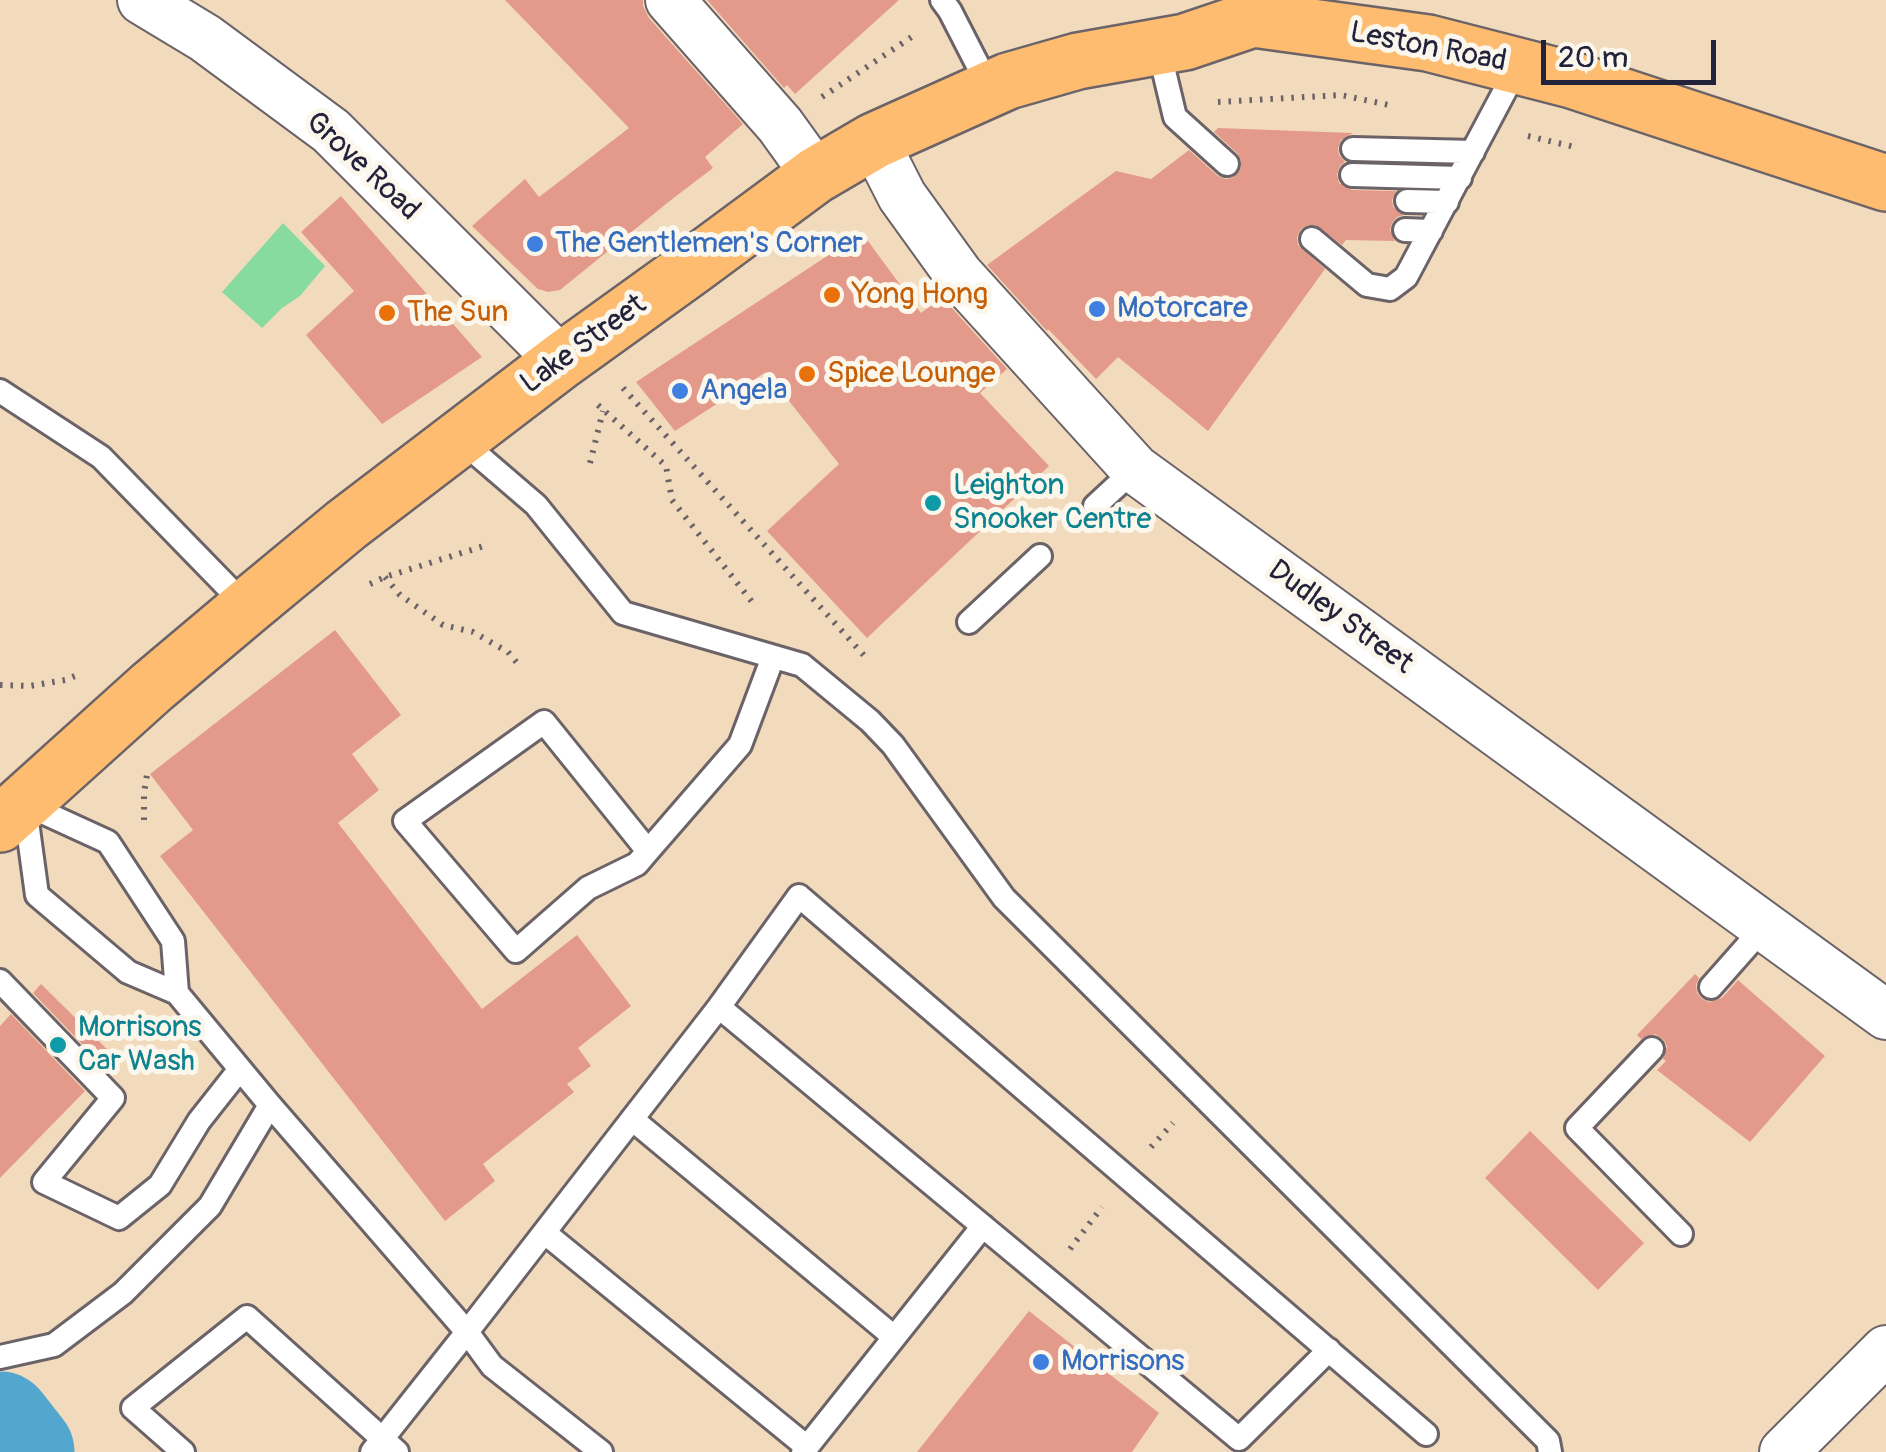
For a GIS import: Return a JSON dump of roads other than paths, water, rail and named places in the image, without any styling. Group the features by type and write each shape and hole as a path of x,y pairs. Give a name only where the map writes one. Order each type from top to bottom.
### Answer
{"main road":[{"name":"Lake Street","path":"8,802 458,438 816,175 874,141 1008,81 1078,61 1185,42 1253,19"},
{"name":"Leston Road","path":"1253,19 1428,43 1518,66 1572,80 1886,183"}],"street":[{"name":"Grove Road","path":"142,0 205,38 331,131 560,360"},
{"path":"670,0 780,125 816,175"},
{"name":"Dudley Street","path":"874,141 902,196 960,275 1135,469 1886,1016"},
{"path":"1784,1452 1886,1350"}],"lane":[{"path":"942,0 990,89"},
{"path":"1158,46 1174,117 1220,152"},
{"path":"1312,239 1367,285 1390,288 1406,277 1518,66"},
{"path":"1353,148 1474,152"},
{"path":"1352,175 1460,178"},
{"path":"1407,202 1446,202"},
{"path":"1406,230 1431,231"},
{"path":"0,391 102,457 247,607"},
{"path":"458,438 536,505 623,614 802,665 870,720 894,745 1004,898 1548,1441 1550,1452"},
{"path":"1095,506 1135,469"},
{"path":"970,622 1040,556"},
{"path":"648,851 544,722 404,821 516,951 588,888 637,864 740,745 773,657"},
{"path":"8,802 108,842 173,941 177,993"},
{"path":"8,802 37,895 128,972 177,993 492,1366 600,1452"},
{"path":"183,1452 133,1408 246,1317 383,1448 467,1332 720,1007 799,896 1426,1434"},
{"path":"1711,986 1764,927"},
{"path":"0,982 113,1098 44,1182 119,1218 160,1185 198,1121 240,1068"},
{"path":"720,1007 1239,1439 1328,1350"},
{"path":"1652,1049 1577,1128 1681,1234"},
{"path":"0,1357 54,1344 123,1293 210,1206 270,1105"},
{"path":"632,1118 894,1337"},
{"path":"545,1233 805,1450 983,1226"}],"waterway":[{"path":"0,1424 22,1452"}],"place":[{"name":"The Gentlemen's Corner","path":"535,244"},
{"name":"Yong Hong","path":"832,295"},
{"name":"Motorcare","path":"1097,309"},
{"name":"The Sun","path":"387,313"},
{"name":"Spice Lounge","path":"807,374"},
{"name":"Angela","path":"680,391"},
{"name":"Leighton Snooker Centre","path":"933,503"},
{"name":"Morrisons Car Wash","path":"58,1045"},
{"name":"Morrisons","path":"1041,1362"}]}
